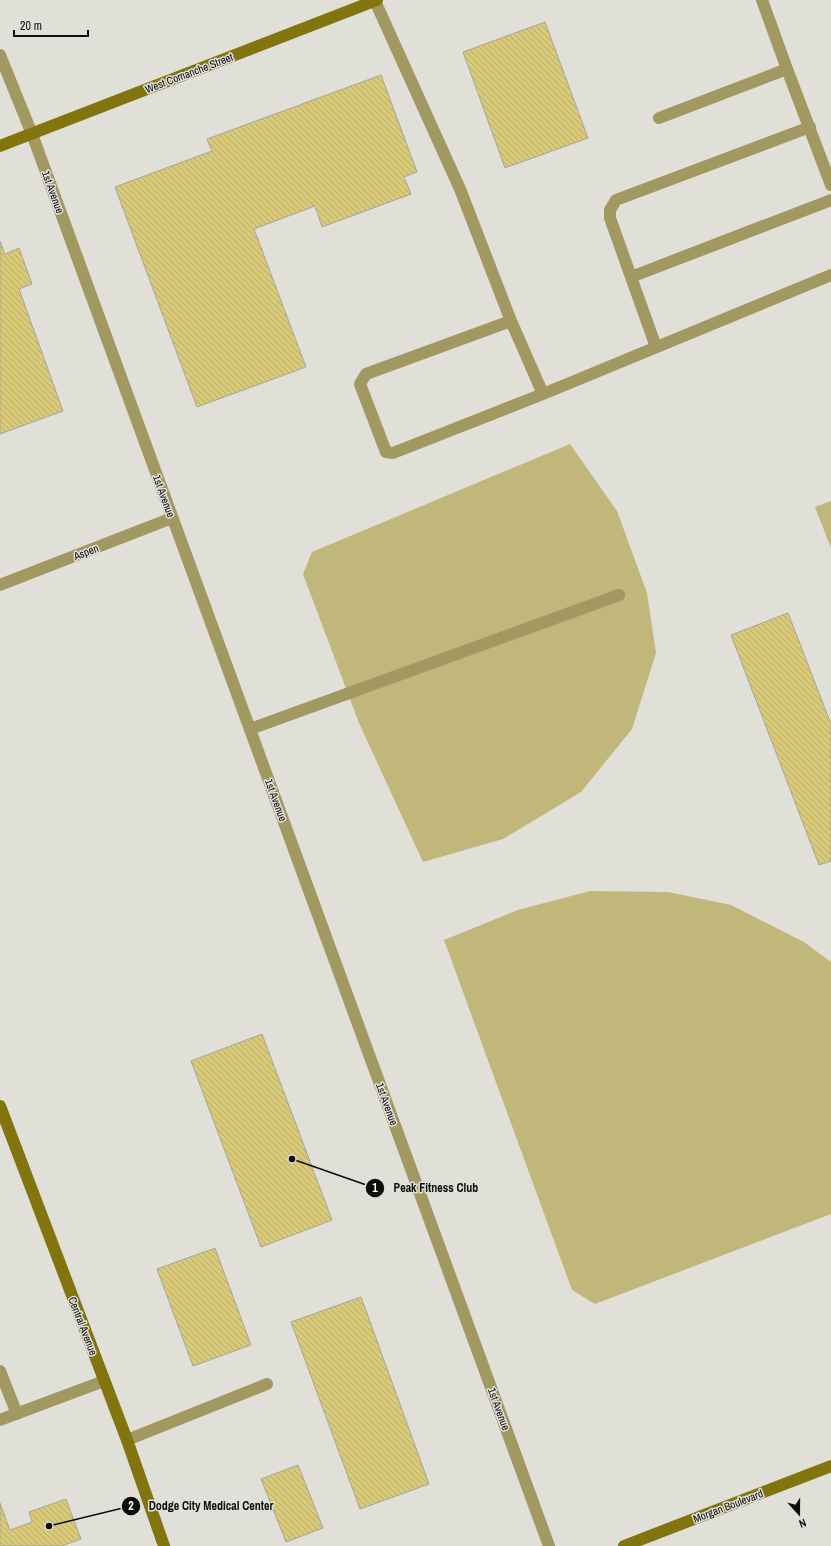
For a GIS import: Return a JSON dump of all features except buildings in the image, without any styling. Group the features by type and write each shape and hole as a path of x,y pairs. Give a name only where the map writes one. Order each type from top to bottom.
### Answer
{"street":[{"path":"376,0 460,189 511,321 543,394"},
{"name":"West Comanche Street","path":"0,146 376,0"},
{"path":"762,0 831,185"},
{"name":"1st Avenue","path":"0,55 32,134 549,1546"},
{"path":"659,118 787,69"},
{"path":"656,347 610,218 610,210 616,200 810,127"},
{"path":"631,277 831,200"},
{"path":"511,321 366,374 360,384 386,452 394,453 543,394 831,276"},
{"name":"Aspen","path":"0,585 172,518"},
{"path":"250,729 619,595"},
{"name":"Central Avenue","path":"0,1107 127,1440 164,1546"},
{"path":"0,1370 17,1414"},
{"path":"0,1420 104,1381"},
{"path":"127,1440 266,1384"},
{"name":"Morgan Boulevard","path":"624,1546 831,1466"}],"shaded area":[{"path":"570,444 617,511 647,593 656,653 632,729 581,792 503,839 423,862 359,723 303,574 312,552"},
{"path":"831,501 831,548 815,507"},
{"path":"590,891 668,892 731,905 804,942 831,962 831,1214 595,1304 572,1290 444,940 518,910"}],"place":[{"name":"Peak Fitness Club","path":"292,1159"},
{"name":"Dodge City Medical Center","path":"49,1526"}]}
